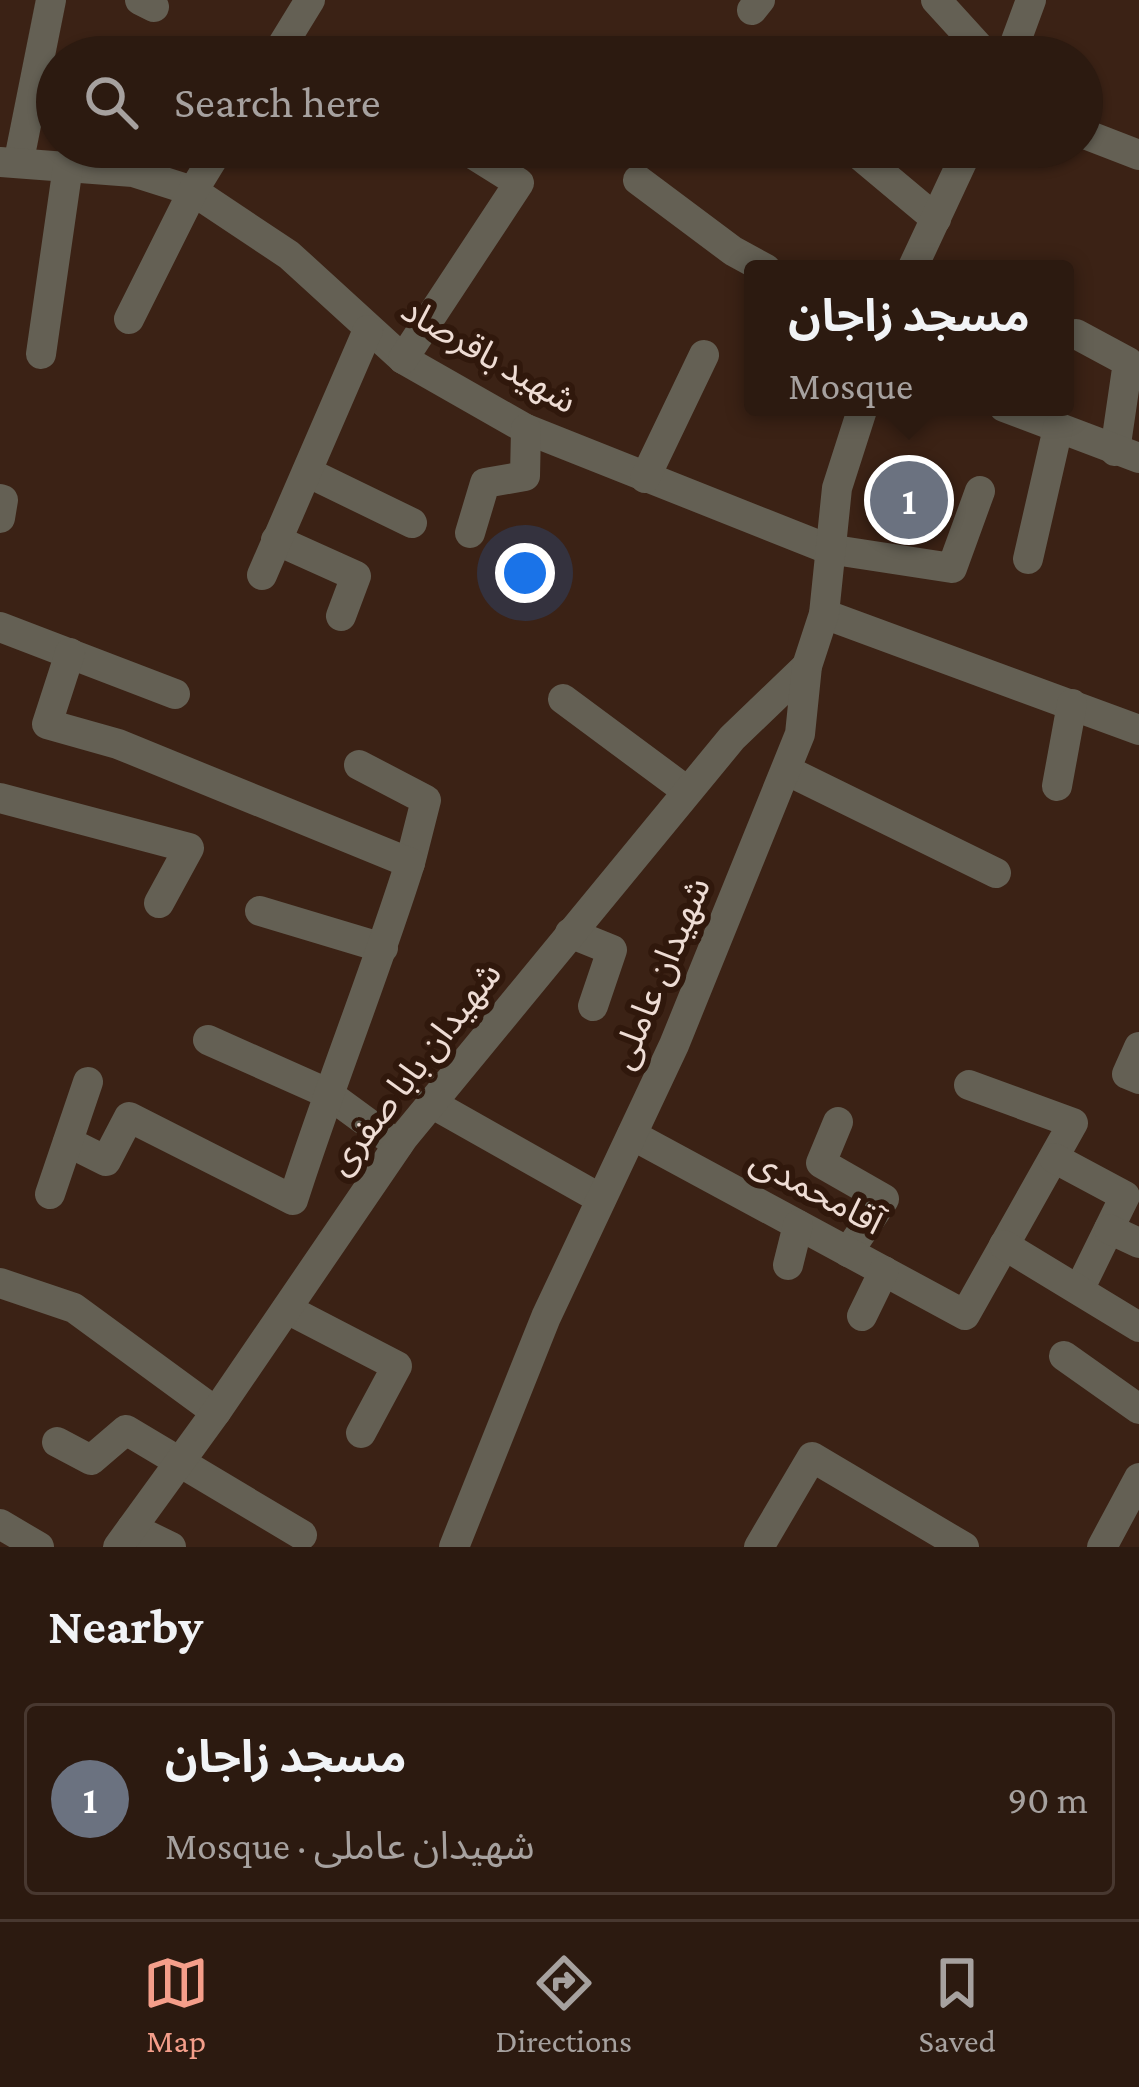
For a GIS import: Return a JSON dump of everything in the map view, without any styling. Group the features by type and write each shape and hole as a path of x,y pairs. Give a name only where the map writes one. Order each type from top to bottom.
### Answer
{"street":[{"path":"42,36 51,0"},
{"path":"288,36 310,0"},
{"path":"935,0 968,36"},
{"path":"1018,36 1031,0"},
{"path":"10,161 36,59"},
{"path":"1103,141 1139,155"},
{"path":"41,354 68,168"},
{"name":"شهید باقرصاد","path":"90,168 133,172 194,191 289,255 403,359 526,428 828,549 952,568 980,491"},
{"path":"129,319 208,168"},
{"path":"403,359 519,183 495,168"},
{"path":"875,168 936,219"},
{"path":"916,260 959,168"},
{"path":"638,180 750,260"},
{"path":"262,575 368,330"},
{"path":"1027,416 1127,454 1128,362 1076,334"},
{"path":"645,478 704,356"},
{"name":"شهیدان عاملی","path":"454,1547 546,1317 674,1046 800,734 807,666 824,614 837,488 860,416"},
{"path":"470,533 485,483 525,476 526,428"},
{"path":"1028,559 1058,428"},
{"path":"307,472 412,523"},
{"path":"0,499 4,500 0,518"},
{"path":"276,541 356,576 341,616"},
{"path":"824,614 1139,730"},
{"path":"0,627 175,694"},
{"path":"70,653 46,724 118,744 410,863"},
{"name":"شهیدان بابا صفری","path":"125,1537 398,1145 731,738 807,666"},
{"path":"563,700 688,791"},
{"path":"1057,785 1072,704"},
{"path":"68,1142 106,1161 129,1117 293,1201 327,1093 383,948 426,800 359,765"},
{"path":"786,770 995,873"},
{"path":"0,798 189,848 159,903"},
{"path":"260,911 383,948"},
{"path":"569,933 612,950 593,1006"},
{"path":"208,1040 327,1093 398,1145"},
{"path":"1139,1047 1127,1074 1139,1079"},
{"path":"50,1194 88,1082"},
{"path":"969,1085 1073,1123 1004,1245 1139,1327"},
{"path":"431,1103 601,1199"},
{"path":"838,1122 821,1163 884,1199 848,1252"},
{"name":"آقامحمدی","path":"632,1135 965,1315 1004,1245"},
{"path":"1054,1158 1125,1196 1079,1290"},
{"path":"788,1265 798,1225"},
{"path":"1109,1229 1139,1243"},
{"path":"862,1316 884,1271"},
{"path":"0,1282 74,1308 216,1412"},
{"path":"286,1309 397,1366 361,1433"},
{"path":"1064,1357 1139,1409"},
{"path":"57,1442 91,1460 126,1430 302,1534"},
{"path":"759,1547 812,1457 947,1543"},
{"path":"1102,1547 1139,1478"},
{"path":"0,1524 39,1547"},
{"path":"125,1537 171,1547"}],"place":[{"name":"مسجد زاجان","path":"909,500"}]}
